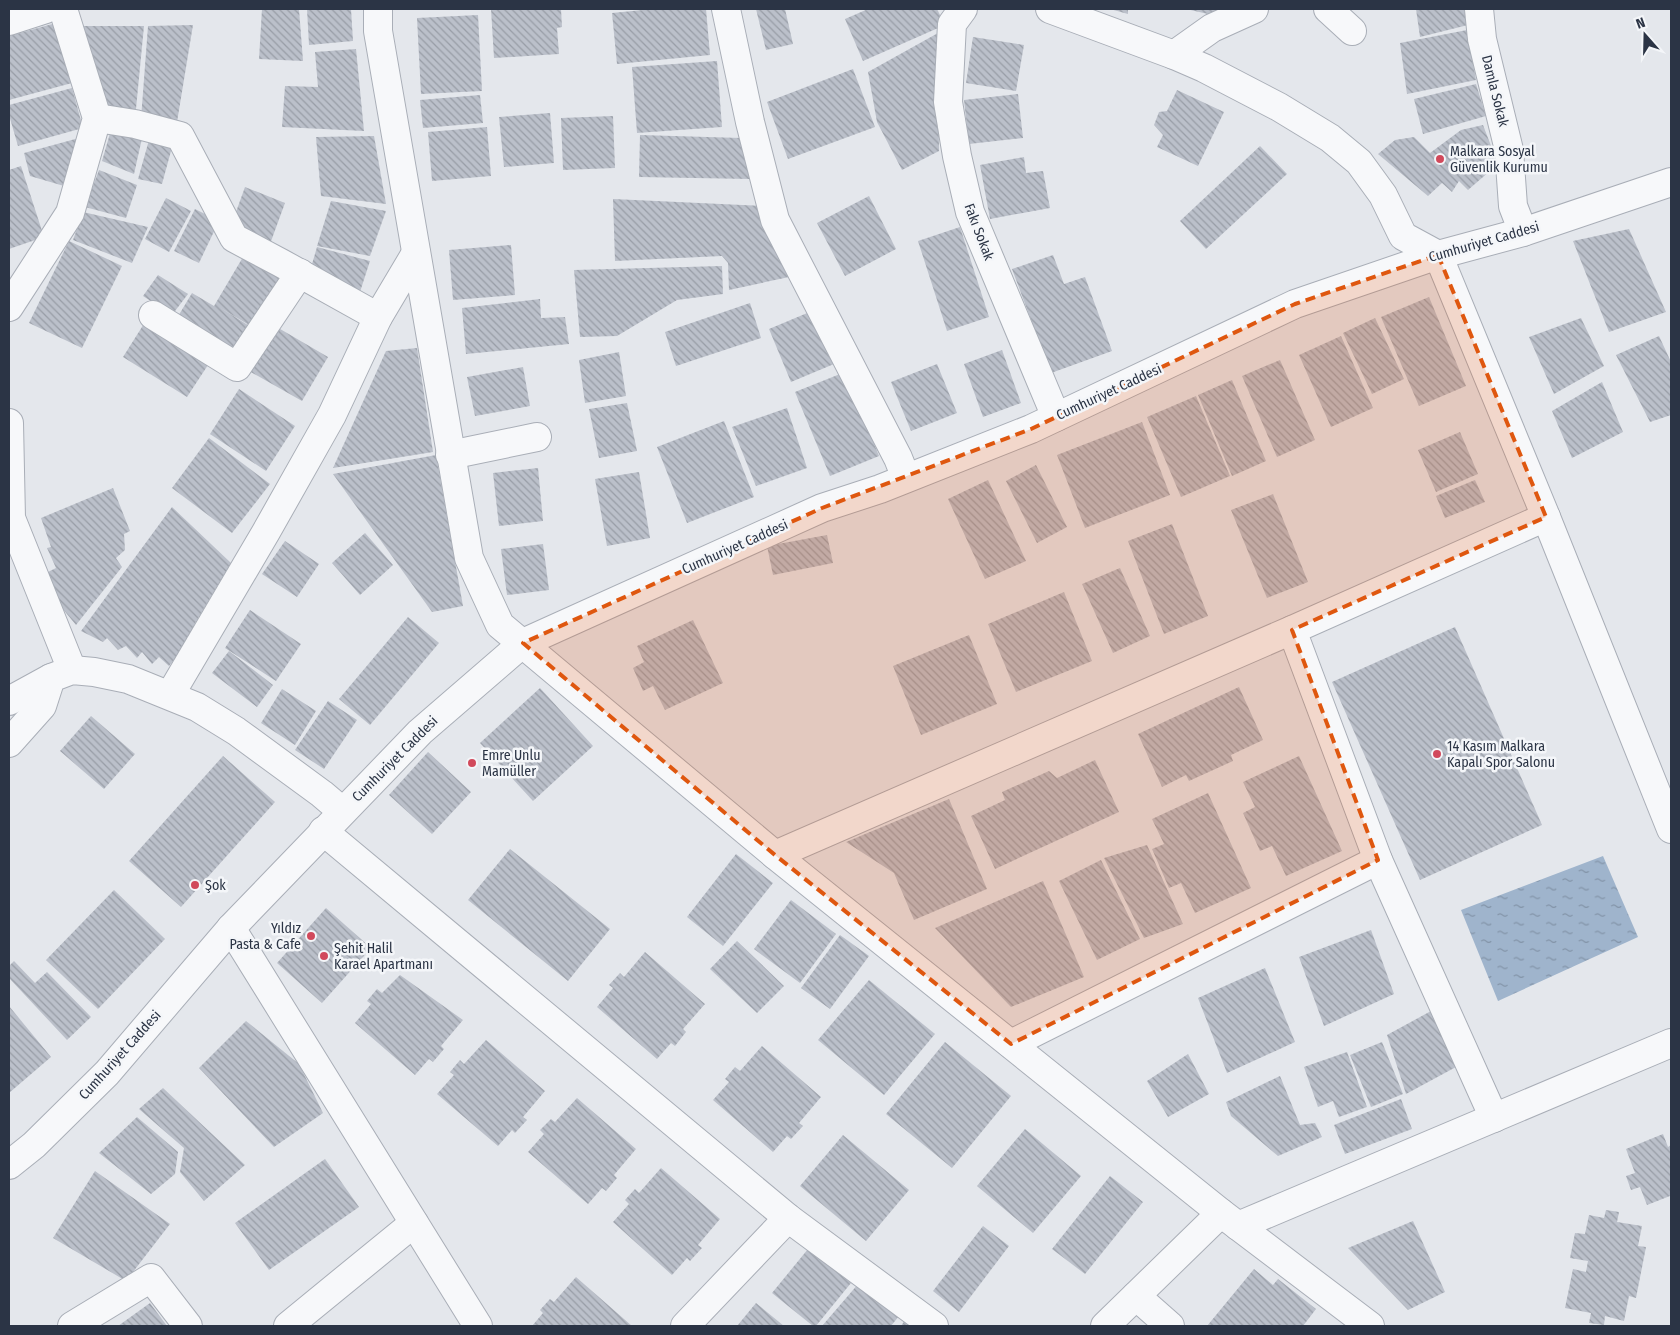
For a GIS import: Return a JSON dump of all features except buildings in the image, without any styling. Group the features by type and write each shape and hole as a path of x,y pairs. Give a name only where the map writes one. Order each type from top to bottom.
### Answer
{"street":[{"path":"9,21 46,9"},
{"path":"9,307 70,213 97,118 63,9"},
{"path":"378,9 378,31 468,558 500,625 775,855 1230,1219 1370,1326"},
{"path":"726,9 750,122 775,220 906,478"},
{"name":"Fakı Sokak","path":"963,9 952,24 948,102 957,156 973,221 1056,417"},
{"path":"1050,9 1204,68 1279,107 1330,138 1359,162 1383,195 1403,236 1438,255 1546,517 1671,829"},
{"path":"1174,55 1212,28 1254,9"},
{"path":"1328,9 1352,31"},
{"name":"Damla Sokak","path":"1479,9 1482,39 1509,150 1513,206 1523,232"},
{"path":"97,118 135,124 180,136 234,238 378,317"},
{"name":"Cumhuriyet Caddesi","path":"9,1165 34,1146 107,1073 231,928 342,811 420,732 523,643 822,508 880,489 1031,430 1295,304 1438,255 1523,232 1671,182"},
{"name":"Cumhuriyet Caddesi","path":"1634,196 1671,186"},
{"path":"170,695 332,415 378,317 416,253"},
{"path":"153,315 237,367 300,273"},
{"path":"9,423 10,518 61,674 42,706 9,743"},
{"path":"450,455 537,437"},
{"path":"775,855 1292,630 1546,517"},
{"path":"1292,630 1378,860 1494,1118"},
{"path":"9,701 61,674 94,672 128,679 197,707 236,731 322,794 342,811"},
{"path":"323,831 788,1218 934,1326"},
{"path":"1011,1044 1378,860"},
{"path":"231,928 478,1326"},
{"path":"1105,1326 1136,1296 1230,1219 1494,1118 1671,1043"},
{"path":"685,1326 788,1218"},
{"path":"288,1326 414,1223"},
{"path":"72,1326 151,1278 188,1326"},
{"path":"1136,1296 1170,1326"}],"highlighted area":[{"path":"1438,255 1546,517 1292,630 1378,860 1011,1044 775,855 523,643 822,508 1031,429 1295,304"}],"water":[{"path":"1603,856 1638,937 1498,1001 1461,910"}],"place":[{"name":"Malkara Sosyal Güvenlik Kurumu","path":"1440,159"},
{"name":"14 Kasım Malkara Kapalı Spor Salonu","path":"1437,754"},
{"name":"Emre Unlu Mamüller","path":"472,763"},
{"name":"Şok","path":"195,885"},
{"name":"Yıldız Pasta & Cafe","path":"311,936"},
{"name":"Şehit Halil Karael Apartmanı","path":"324,956"}]}
